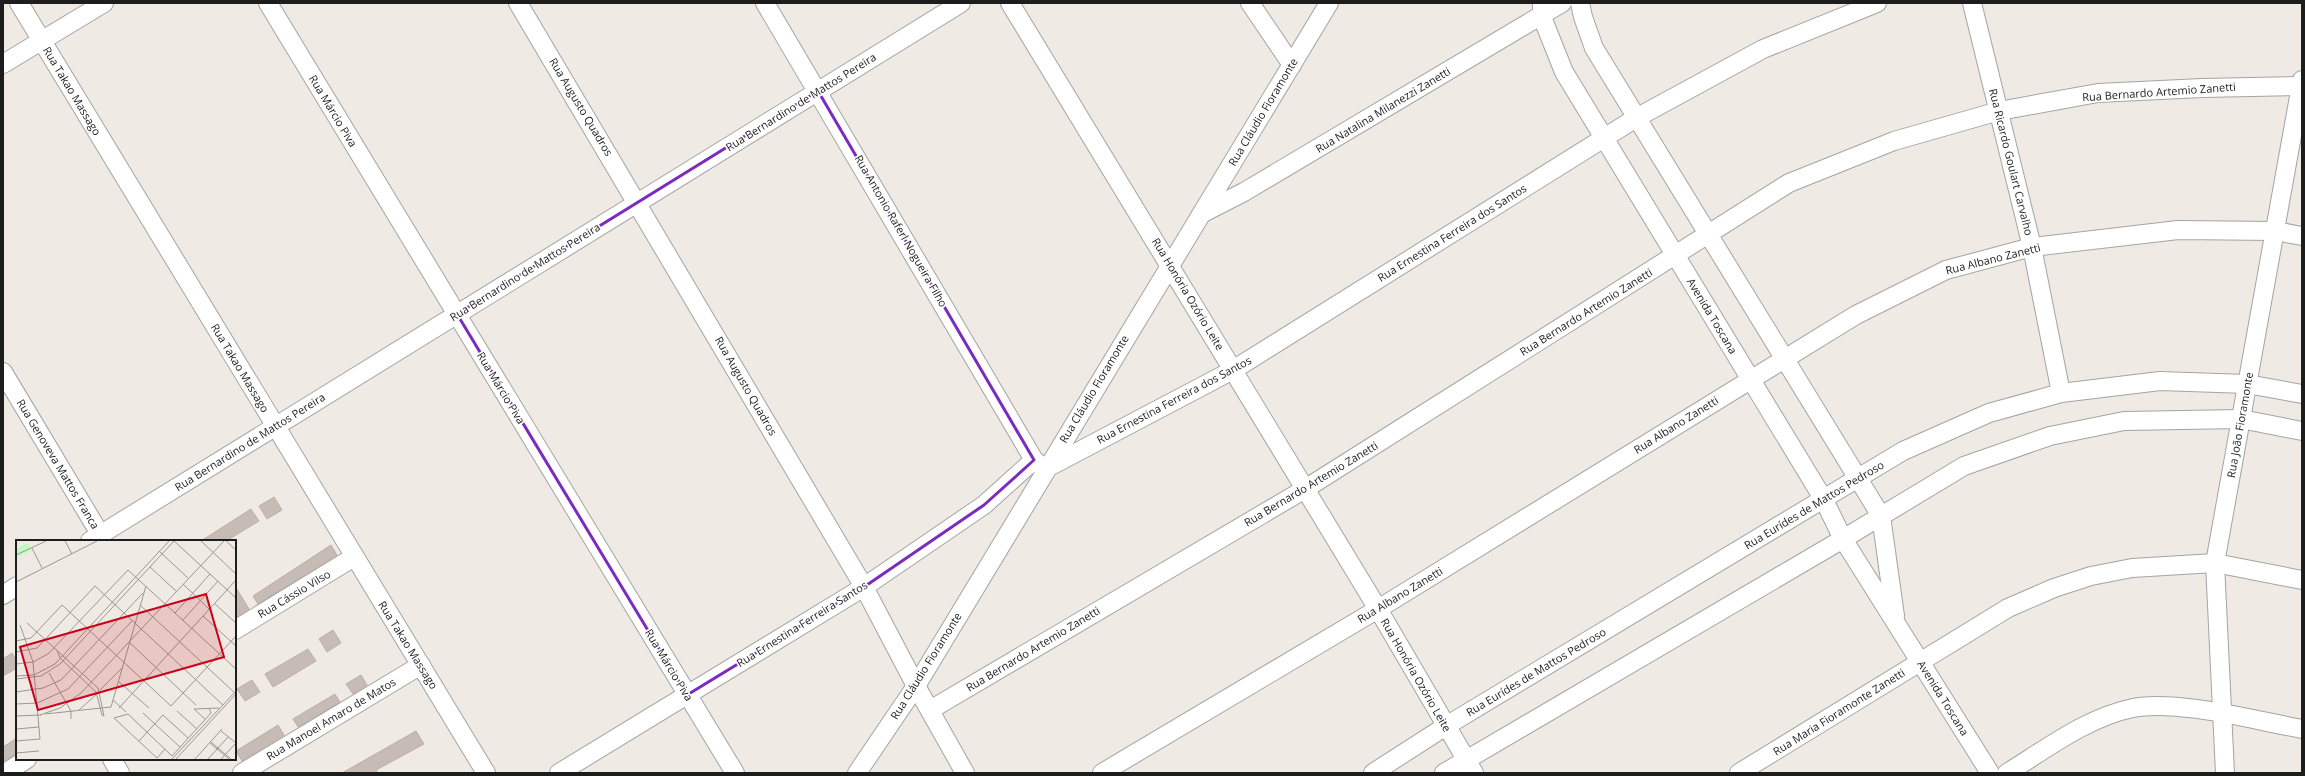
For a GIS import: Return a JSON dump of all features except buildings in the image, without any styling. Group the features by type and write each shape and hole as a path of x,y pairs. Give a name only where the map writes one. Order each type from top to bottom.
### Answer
{"street":[{"name":"Rua Takao Massago","path":"19,3 486,773"},
{"path":"3,64 104,3"},
{"name":"Rua Márcio Piva","path":"268,3 735,773"},
{"name":"Rua Augusto Quadros","path":"518,3 638,202 864,587 916,686 965,773"},
{"name":"Rua Antonio Raferl Nogueira Filho","path":"765,3 1040,465"},
{"name":"Rua Bernardino de Mattos Pereira","path":"95,538 961,3"},
{"name":"Rua Honória Ozório Leite","path":"1010,3 1378,609 1470,766"},
{"path":"1250,3 1292,64"},
{"name":"Rua Cláudio Fioramonte","path":"857,773 916,686 1040,465 1170,265 1329,3"},
{"name":"Rua Natalina Milanezzi Zanetti","path":"1201,214 1244,192 1542,10 1562,3"},
{"name":"Avenida Toscana","path":"1580,3 1583,17 1594,48 1881,516 1896,623"},
{"name":"Rua Ernestina Ferreira dos Santos","path":"1040,465 1233,370 1636,118 1763,49 1877,3"},
{"name":"Rua Ricardo Goulart Carvalho","path":"1972,3 2032,247 2061,393"},
{"name":"Avenida Toscana","path":"1542,10 1564,72 1824,500 1843,539 1990,773"},
{"name":"Rua Bernardo Artemio Zanetti","path":"930,710 1305,489 1789,183 1894,141 1999,111 2098,94 2302,84"},
{"name":"Rua João Fioramonte","path":"2225,773 2215,563 2302,84"},
{"name":"Rua Albano Zanetti","path":"1102,773 1378,609 1856,315 1946,270 2032,247 2178,230 2275,231 2302,236"},
{"name":"Rua Genoveva Mattos Franca","path":"3,372 95,538"},
{"name":"Rua Eurídes de Mattos Pedroso","path":"1373,773 1446,726 1824,500 1903,451 1989,413 2061,393 2160,381 2247,384 2302,394"},
{"path":"1444,773 1470,766 1964,466 2050,436 2124,422 2241,419 2302,432"},
{"name":"Rua Ernestina Ferreira Santos","path":"559,773 864,587 1040,465"},
{"name":"Rua Cássio Vilso","path":"236,629 354,557"},
{"name":"Rua Maria Fioramonte Zanetti","path":"1739,773 2008,608 2054,588 2091,576 2132,568 2215,563 2302,580"},
{"name":"Rua Manoel Amaro de Matos","path":"242,773 421,665"},
{"path":"2007,773 2073,733 2110,715 2134,707 2169,706 2302,729"},
{"path":"5,773 25,760"},
{"path":"113,760 120,773"}],"highlighted area":[{"path":"818,91 1034,460 984,505 864,587 687,695 457,314"}]}
